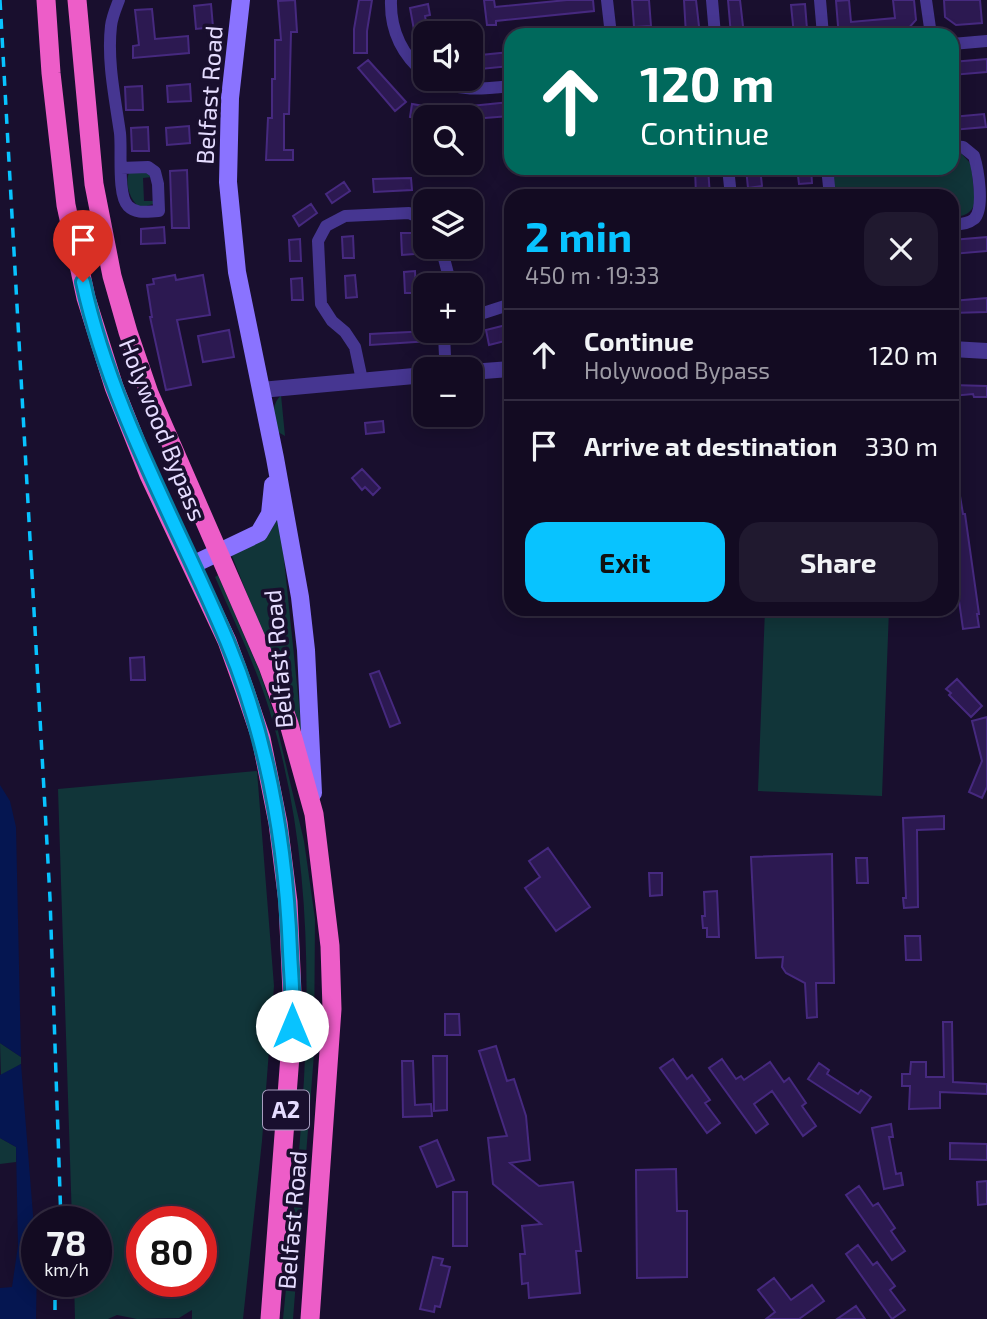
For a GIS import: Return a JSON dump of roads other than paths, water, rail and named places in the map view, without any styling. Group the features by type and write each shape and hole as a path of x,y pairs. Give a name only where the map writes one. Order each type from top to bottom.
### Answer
{"highway":[{"name":"Holywood Bypass","path":"46,0 51,73 66,205 86,298 114,387 149,475 227,641 261,738 278,823"},
{"name":"Holywood Bypass","path":"77,0 94,184 112,276 128,332 149,393 268,666 289,724 314,814"},
{"name":"Belfast Road","path":"310,1319 332,1009 330,946 314,814"},
{"name":"Belfast Road","path":"270,1319 293,1016 288,902 278,823"}],"main road":[{"name":"Belfast Road","path":"241,0 230,99 228,182 237,272 300,597 306,650 314,814"},
{"path":"192,565 252,537 264,527 270,514 275,457"}],"street":[{"path":"119,0 111,26 111,55 121,168"},
{"path":"391,0 396,36 413,62"},
{"path":"607,0 610,28"},
{"path":"712,0 714,28"},
{"path":"820,0 822,28"},
{"path":"926,0 929,28"},
{"path":"959,43 987,41"},
{"path":"483,88 504,86"},
{"path":"959,147 974,156 980,204 979,213 972,221 959,224"},
{"path":"362,380 355,347 321,304 318,241 332,221 345,216 409,212 413,214"},
{"path":"483,313 504,306"},
{"path":"444,343 445,356"},
{"path":"959,349 987,351"},
{"path":"483,371 504,370"},
{"path":"261,390 413,376"}],"railway":[{"path":"0,0 50,898 60,1206"},
{"path":"55,1297 55,1319"}]}
